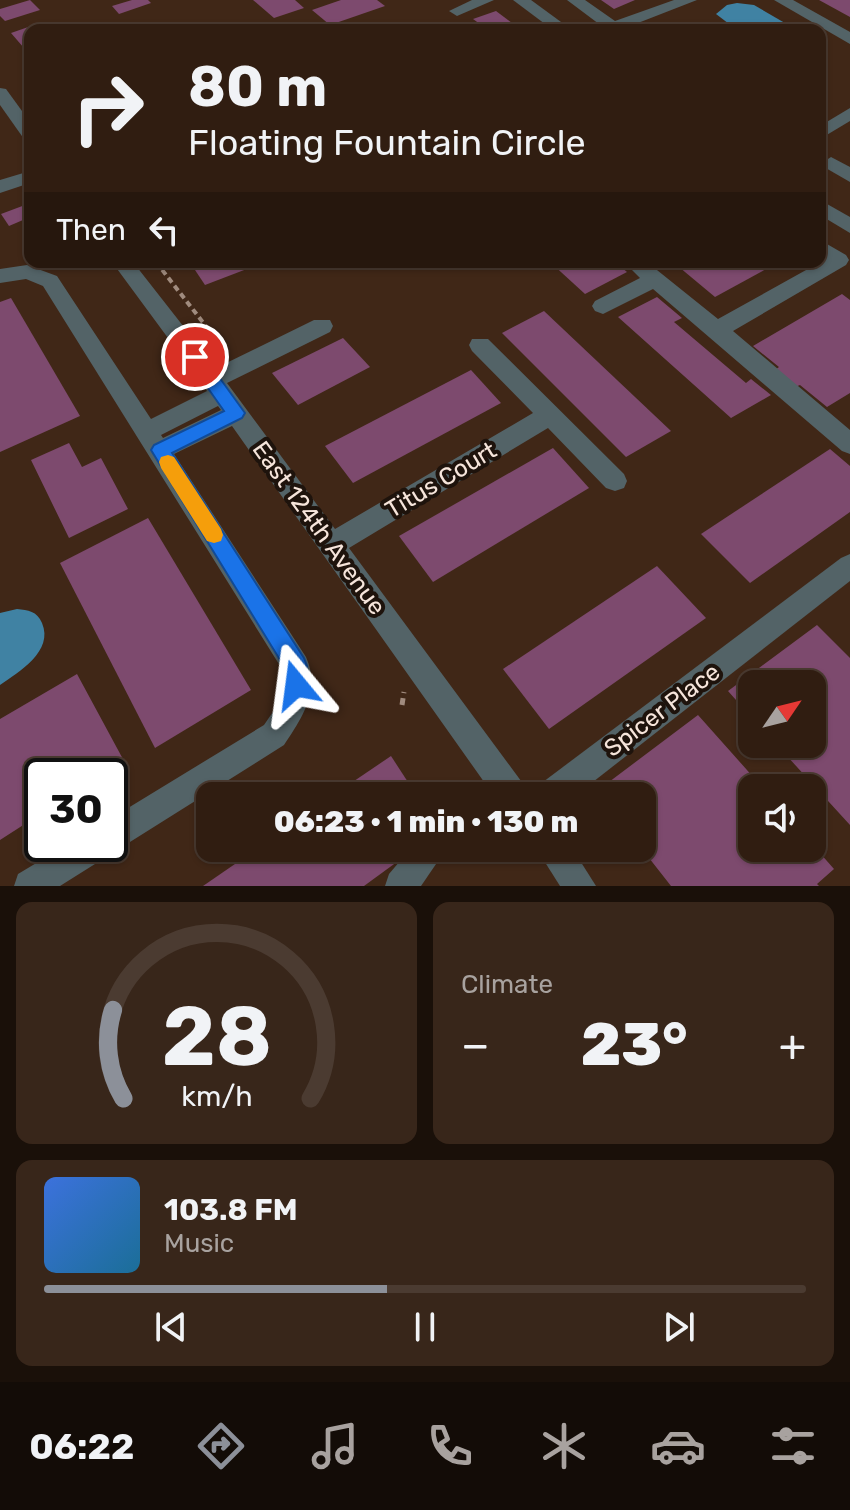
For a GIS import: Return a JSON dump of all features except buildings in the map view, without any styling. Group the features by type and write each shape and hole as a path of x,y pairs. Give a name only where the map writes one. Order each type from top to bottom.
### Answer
{"street":[{"path":"457,11 486,0"},
{"path":"521,0 555,24"},
{"path":"575,0 609,24"},
{"path":"621,24 689,0"},
{"path":"782,0 824,24"},
{"path":"826,25 850,39"},
{"path":"0,93 24,127"},
{"path":"826,130 850,113"},
{"path":"831,163 850,176"},
{"path":"0,187 24,179"},
{"path":"826,210 850,226"},
{"path":"717,330 844,264 826,251"},
{"name":"East 124th Avenue","path":"129,268 331,545 499,782"},
{"path":"641,268 850,444"},
{"path":"0,276 27,272 50,281 296,666 295,704 274,735 128,826"},
{"path":"603,306 654,279"},
{"path":"154,441 322,326"},
{"path":"480,345 615,481"},
{"name":"Titus Court","path":"331,545 550,415"},
{"name":"Spicer Place","path":"568,782 850,566"},
{"path":"30,886 69,862"},
{"path":"401,886 420,862"},
{"path":"562,862 580,886"}],"path":[{"path":"161,268 230,357"}],"water":[{"path":"727,5 754,5 787,24 729,24 716,14"},
{"path":"17,609 38,616 44,633 43,643 33,660 0,685 0,613"}],"slow traffic":[{"path":"168,462 214,535"}],"route":[{"path":"195,357 236,413 160,450 296,666 296,685"}]}
